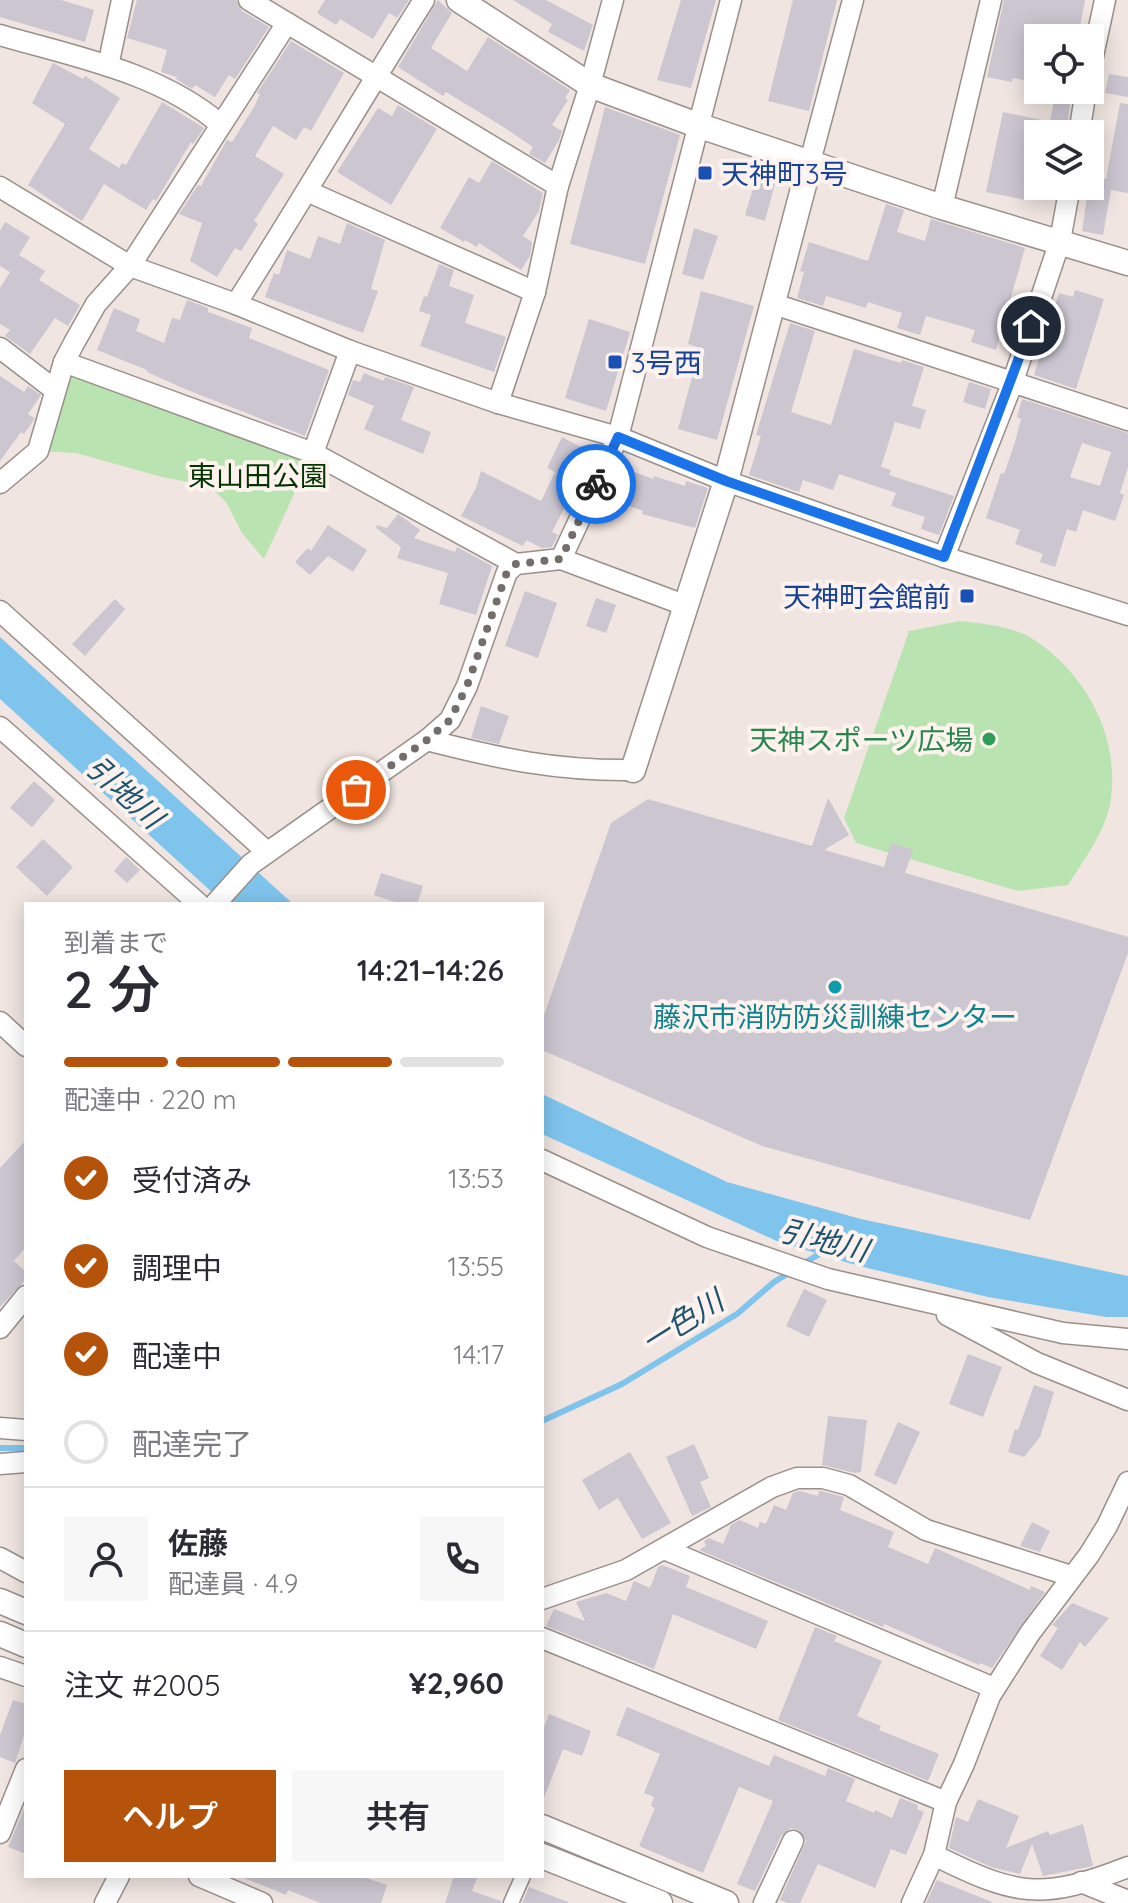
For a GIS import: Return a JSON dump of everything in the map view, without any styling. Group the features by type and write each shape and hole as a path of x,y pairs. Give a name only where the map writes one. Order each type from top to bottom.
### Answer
{"street":[{"path":"108,66 122,0"},
{"path":"249,0 558,186"},
{"path":"236,304 309,192 424,0"},
{"path":"459,0 590,85 697,125 942,207 1128,263"},
{"path":"498,403 535,292 558,186 613,0"},
{"path":"561,559 618,437 731,0"},
{"path":"427,740 521,763 599,771 633,770 726,481 853,0"},
{"path":"942,207 991,0"},
{"path":"1100,24 1105,0"},
{"path":"0,483 38,451 64,362 96,304 130,266 287,23"},
{"path":"0,35 159,84 202,108 220,124"},
{"path":"0,187 130,266 236,304 350,351 498,403 618,437 726,481 944,557 1128,615"},
{"path":"309,192 535,292"},
{"path":"944,557 1012,384 1060,241 1067,200"},
{"path":"774,304 1128,420"},
{"path":"0,348 55,390"},
{"path":"313,453 350,351"},
{"path":"64,362 313,453 516,564 561,559 687,606"},
{"path":"211,902 259,858 427,740 450,720 467,686 507,572 516,564"},
{"path":"0,611 259,858"},
{"path":"0,727 209,902"},
{"path":"0,1022 24,1044"},
{"path":"544,1161 707,1237 810,1274 1063,1333 1128,1339"},
{"path":"0,1328 24,1298"},
{"path":"923,1302 1037,1363 1128,1400"},
{"path":"0,1428 24,1430"},
{"path":"0,1464 24,1462"},
{"path":"544,1598 626,1570 772,1487 797,1478 823,1478 849,1485 926,1530 1071,1576"},
{"path":"912,1903 934,1855 946,1802 994,1688 1107,1526 1128,1482"},
{"path":"664,1549 994,1688"},
{"path":"0,1558 24,1571"},
{"path":"0,1601 24,1611"},
{"path":"0,1634 24,1644"},
{"path":"544,1639 946,1802"},
{"path":"0,1667 24,1675"},
{"path":"0,1833 24,1773"},
{"path":"544,1828 726,1903"},
{"path":"764,1903 793,1841"},
{"path":"934,1855 975,1876 1028,1891 1051,1890 1128,1867"},
{"path":"544,1857 660,1903"},
{"path":"105,1903 118,1878"},
{"path":"204,1878 262,1903"},
{"path":"511,1903 522,1878"},
{"path":"1081,1882 1128,1901"}],"green space":[{"name":"東山田公園","path":"64,362 313,453 264,559 242,533 226,502 210,486 162,477 76,453 38,451"},
{"name":"天神スポーツ広場","path":"960,621 1009,629 1036,641 1070,672 1096,709 1110,752 1111,798 1105,821 1068,885 1018,891 856,843 844,818 909,631"}],"water":[{"name":"引地川","path":"0,637 291,902 223,902 0,699"},
{"name":"引地川","path":"544,1095 727,1182 861,1219 1128,1276 1128,1317 1106,1317 988,1297 859,1266 779,1242 544,1135"}],"building":[{"path":"0,0 61,0 94,10 85,42 0,17"},
{"path":"137,0 236,0 242,11 269,27 235,79 229,75 215,97 195,85 192,89 177,77 161,72 167,50 127,38"},
{"path":"325,0 409,0 397,18 389,13 373,39 340,19 336,25 317,13"},
{"path":"438,0 452,13 431,48 467,71 488,37 570,90 565,98 568,100 552,125 562,131 559,140 545,163 529,154 533,147 505,128 446,92 443,96 398,67"},
{"path":"513,0 546,0 593,25 584,51 548,32 552,24"},
{"path":"681,0 716,0 691,88 657,80"},
{"path":"793,0 837,0 809,111 768,101"},
{"path":"1004,0 1085,0 1081,24 1024,24 1024,80 1013,78 1012,82 987,77"},
{"path":"291,41 344,73 311,131 304,127 296,140 273,126 255,156 284,174 254,221 258,224 241,251 235,248 217,277 190,261 202,223 179,214 198,185 201,186 227,140 232,142 254,107 260,94 257,93"},
{"path":"53,63 83,79 85,76 120,98 89,149 119,168 122,163 126,165 162,102 204,128 193,144 191,142 156,201 153,199 146,210 104,184 82,221 28,185 65,124 32,103"},
{"path":"1109,74 1128,77 1128,97 1105,93"},
{"path":"1120,103 1128,104 1128,193 1111,190 1103,235 1082,231 1087,200 1104,200"},
{"path":"1053,104 1070,104 1068,120 1050,120"},
{"path":"398,105 437,129 391,205 337,172 378,108 392,116"},
{"path":"605,107 680,135 645,264 570,244"},
{"path":"1003,112 1042,120 1024,120 1024,200 986,192"},
{"path":"492,161 543,193 539,211 523,236 532,242 530,256 521,270 479,243 477,247 464,242 440,228 469,177 479,183"},
{"path":"758,161 779,168 765,221 745,215 758,172 755,171"},
{"path":"886,204 904,210 897,232 925,241 931,219 1025,248 996,350 971,342 975,330 926,316 920,335 897,328 902,313 868,302 866,308 826,296 823,306 797,298 804,272 800,271 809,242 868,261"},
{"path":"5,222 30,237 19,255 45,271 39,280 80,305 68,326 55,318 30,354 5,336 10,330 0,324 0,288 10,272 0,266 0,231"},
{"path":"347,223 385,240 371,289 378,291 363,333 265,297 274,273 279,275 287,250 310,259 318,236 340,244"},
{"path":"694,228 718,236 703,280 682,274"},
{"path":"439,264 454,270 449,286 474,295 465,323 506,337 494,372 420,346 431,315 419,311"},
{"path":"1075,290 1104,299 1076,389 1034,375 1059,293 1073,297"},
{"path":"701,291 754,306 717,440 678,429 700,348 688,344"},
{"path":"187,300 208,308 208,312 252,328 249,338 329,370 305,436 185,389 97,350 114,308 140,319 136,331 164,343 172,318 180,320"},
{"path":"589,319 630,332 606,411 565,398"},
{"path":"790,323 815,331 791,412 831,425 854,349 924,367 912,406 926,410 920,429 895,422 881,467 891,470 889,475 954,496 939,535 921,529 925,517 891,506 896,493 839,474 833,490 803,480 799,492 749,475 761,436 756,435"},
{"path":"364,373 414,387 401,420 431,432 423,454 364,429 374,406 348,395 353,380 360,382"},
{"path":"0,376 24,392 28,386 41,395 28,414 34,418 33,421 0,461"},
{"path":"969,382 991,389 985,409 963,402"},
{"path":"1022,399 1128,433 1128,467 1120,493 1124,495 1115,521 1083,510 1076,532 1067,529 1055,567 1040,562 1043,554 1015,544 1020,530 986,518 1015,442 1021,419 1017,417","holes":["1082,443 1111,452 1100,486 1070,477"]},
{"path":"562,437 585,449 562,496 569,499 552,532 558,535 552,547 542,548 526,540 523,546 461,516 481,471 541,501 555,472 547,468"},
{"path":"619,466 653,479 654,476 685,486 686,481 708,488 695,528 642,514 643,511 605,497"},
{"path":"398,514 420,530 414,538 455,552 457,547 492,566 476,615 439,604 448,573 397,558 401,547 376,528 377,525 387,528"},
{"path":"328,525 367,550 353,572 328,556 310,575 295,562 308,548 311,551"},
{"path":"525,591 557,603 538,658 505,646"},
{"path":"596,598 616,605 606,633 586,626"},
{"path":"115,599 125,609 85,656 72,644"},
{"path":"481,706 509,716 499,744 471,738"},
{"path":"34,781 55,800 32,827 10,808"},
{"name":"藤沢市消防防災訓練センター","path":"828,798 849,835 824,850 884,867 891,843 913,850 905,873 1128,937 1128,953 1030,1220 762,1146 544,1051 544,1015 611,823 648,799 812,846"},
{"path":"43,839 73,867 47,896 16,867"},
{"path":"126,857 140,870 127,883 114,871"},
{"path":"381,873 423,886 418,902 395,902 374,895"},
{"path":"24,1142 24,1249 14,1261 24,1270 24,1281 0,1307 0,1168"},
{"path":"804,1289 827,1300 809,1337 786,1326"},
{"path":"968,1354 1002,1367 983,1417 949,1404"},
{"path":"1034,1385 1054,1392 1040,1437 1024,1457 1008,1452"},
{"path":"828,1416 867,1420 861,1472 822,1465"},
{"path":"898,1422 920,1432 896,1485 874,1475"},
{"path":"694,1444 709,1478 700,1482 711,1507 692,1516 666,1457"},
{"path":"630,1452 671,1523 642,1539 618,1498 599,1510 582,1480"},
{"path":"799,1491 818,1496 821,1491 844,1497 840,1510 894,1532 888,1547 928,1564 935,1548 1030,1590 1031,1586 1045,1592 992,1668 884,1624 883,1627 699,1550 706,1546 704,1541 709,1538 723,1544 731,1525 740,1520 758,1528 760,1522 766,1524 774,1505 786,1510 793,1493"},
{"path":"1032,1522 1050,1531 1040,1552 1020,1546"},
{"path":"662,1565 690,1576 686,1587 768,1621 756,1649 673,1614 654,1669 546,1626 554,1609 585,1621 576,1602 606,1593 626,1601 634,1581 650,1588 658,1567"},
{"path":"1072,1603 1109,1618 1085,1647 1080,1642 1062,1670 1040,1656 1058,1628 1052,1625"},
{"path":"815,1627 837,1636 834,1641 882,1661 857,1716 881,1726 879,1730 939,1754 928,1781 778,1720"},
{"path":"13,1700 24,1703 24,1735 15,1763 0,1757 0,1735"},
{"path":"627,1707 769,1766 774,1755 825,1776 828,1768 855,1779 846,1801 874,1813 875,1810 892,1818 900,1798 918,1805 917,1809 924,1812 906,1855 891,1849 875,1888 818,1864 800,1903 788,1903 780,1900 806,1841 799,1830 791,1828 781,1836 755,1891 737,1884 773,1801 739,1787 703,1873 639,1846 655,1808 651,1806 654,1797 644,1793 660,1754 616,1735"},
{"path":"549,1714 591,1731 582,1756 563,1749 544,1797 544,1728"},
{"path":"978,1799 1019,1816 1006,1848 1048,1831 1050,1835 1083,1824 1093,1866 1043,1876 1032,1844 1020,1874 991,1867 949,1848 956,1817 968,1822"},
{"path":"24,1809 24,1853 8,1847"},
{"path":"244,1878 366,1878 387,1885 381,1903 320,1903 288,1890 286,1895"},
{"path":"453,1878 477,1878 472,1891 501,1901 501,1903 445,1903"},
{"path":"937,1880 992,1902 926,1903"},
{"path":"529,1887 568,1902 568,1903 522,1903"}],"waterway":[{"name":"一色川","path":"801,1265 826,1250"},
{"name":"一色川","path":"544,1420 622,1384 737,1314 774,1282 792,1271"},
{"name":"一色川","path":"0,1448 24,1448"}],"way so far":[{"path":"356,790 450,720 467,686 507,572 516,564 561,559 596,484"}],"place":[{"name":"天神町3号","path":"705,173"},
{"name":"3号西","path":"615,362"},
{"name":"天神町会館前","path":"967,596"},
{"name":"天神スポーツ広場","path":"989,739"},
{"name":"藤沢市消防防災訓練センター","path":"835,987"}],"route":[{"path":"596,484 618,437 726,481 944,557 1012,384 1031,326"}]}
